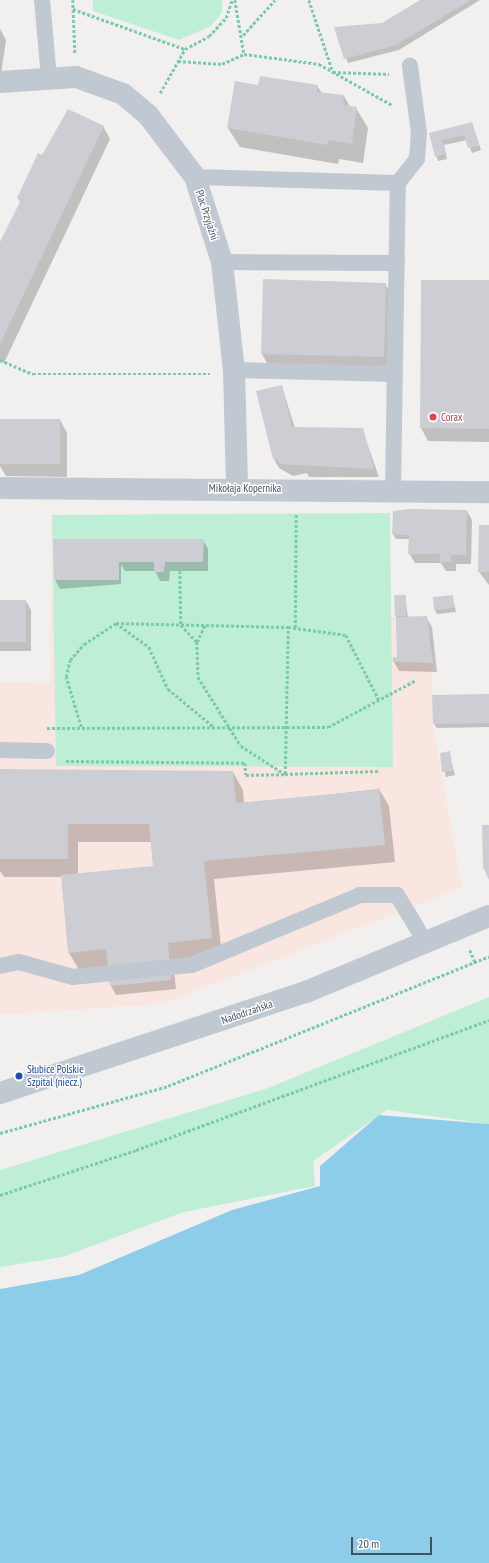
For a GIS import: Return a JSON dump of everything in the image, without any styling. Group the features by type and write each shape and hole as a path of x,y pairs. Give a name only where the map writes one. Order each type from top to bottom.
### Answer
{"street":[{"name":"Plac Przyjaźni","path":"0,82 76,77 123,94 148,114 195,177 222,262 234,370 236,488"},
{"name":"Mikołaja Kopernika","path":"0,488 296,488 489,492"},
{"name":"Nadodrzańska","path":"0,1093 306,992 489,916"}],"lane":[{"path":"42,0 49,79"},
{"path":"393,490 398,183 417,159 419,133 411,71"},
{"path":"195,177 398,183"},
{"path":"222,262 397,263"},
{"path":"234,370 395,374"},
{"path":"0,750 47,751"},
{"path":"0,966 19,962 73,977 192,965 360,895 397,895 426,943"}],"path":[{"path":"73,0 76,77"},
{"path":"233,0 242,35 244,54"},
{"path":"148,114 185,49 209,36 226,18 233,0"},
{"path":"242,35 275,0"},
{"path":"309,0 333,72"},
{"path":"73,9 185,49"},
{"path":"178,61 222,64 244,54 319,64 391,104 419,133"},
{"path":"333,72 411,71"},
{"path":"0,360 33,374 198,376 234,370"},
{"path":"295,628 296,488"},
{"path":"180,570 181,624 197,642"},
{"path":"81,727 66,677 70,660 84,644 116,623 288,627 346,635 379,700"},
{"path":"116,623 149,647 168,689 215,727"},
{"path":"205,625 197,642 198,677 241,746 285,774"},
{"path":"285,774 288,627"},
{"path":"379,771 246,775 245,763 46,761 47,727 328,727 416,680"},
{"path":"0,1133 168,1086 489,956"},
{"path":"0,1195 136,1150 489,1020"}],"shaded area":[{"path":"390,513 391,617 427,616 428,638 432,637 433,724 462,888 162,1004 0,1015 0,682 50,683 52,515"}],"green space":[{"path":"93,0 222,0 222,13 211,26 179,40 93,11"},
{"path":"390,513 393,767 56,766 52,515"},
{"path":"489,997 489,1124 387,1110 313,1161 315,1186 184,1212 62,1257 0,1267 0,1170 268,1088"}],"water":[{"path":"379,1115 489,1124 489,1563 0,1563 0,1289 79,1275 232,1210 320,1186 320,1166"}],"building":[{"path":"420,0 471,0 396,45 344,59 334,27 382,23"},
{"path":"260,76 318,85 317,92 344,95 343,105 357,107 352,144 328,140 327,145 227,128 235,81 258,85"},
{"path":"68,109 104,126 0,344 0,242 21,200 17,198 38,153 42,155"},
{"path":"472,122 479,146 468,148 464,135 442,140 446,154 435,157 429,133"},
{"path":"263,279 386,283 384,357 261,354"},
{"path":"421,280 489,280 489,429 420,428"},
{"path":"282,385 292,427 363,428 374,469 279,464 278,460 273,459 256,391"},
{"path":"0,419 60,419 60,464 0,464"},
{"path":"410,509 467,510 466,555 451,555 451,562 439,562 440,554 408,554 409,535 392,534 393,511"},
{"path":"479,525 489,525 489,572 478,572"},
{"path":"53,539 204,539 203,562 165,562 164,572 154,572 154,562 119,562 119,580 54,580"},
{"path":"394,595 406,595 406,616 395,616"},
{"path":"453,595 454,608 434,610 433,597"},
{"path":"0,600 26,600 26,642 0,642"},
{"path":"427,616 433,663 393,662 393,657 397,657 396,617"},
{"path":"489,694 489,723 433,724 432,695"},
{"path":"450,751 453,771 442,772 440,753"},
{"path":"0,769 233,771 236,803 377,790 379,787 385,845 204,861 212,938 168,943 171,980 110,986 106,949 68,953 61,875 153,866 149,824 68,824 68,859 0,859"},
{"path":"482,825 489,825 489,880 483,867"}],"place":[{"name":"Corax","path":"433,417"},
{"name":"Słubice Polskie Szpital (niecz.)","path":"19,1076"}]}
